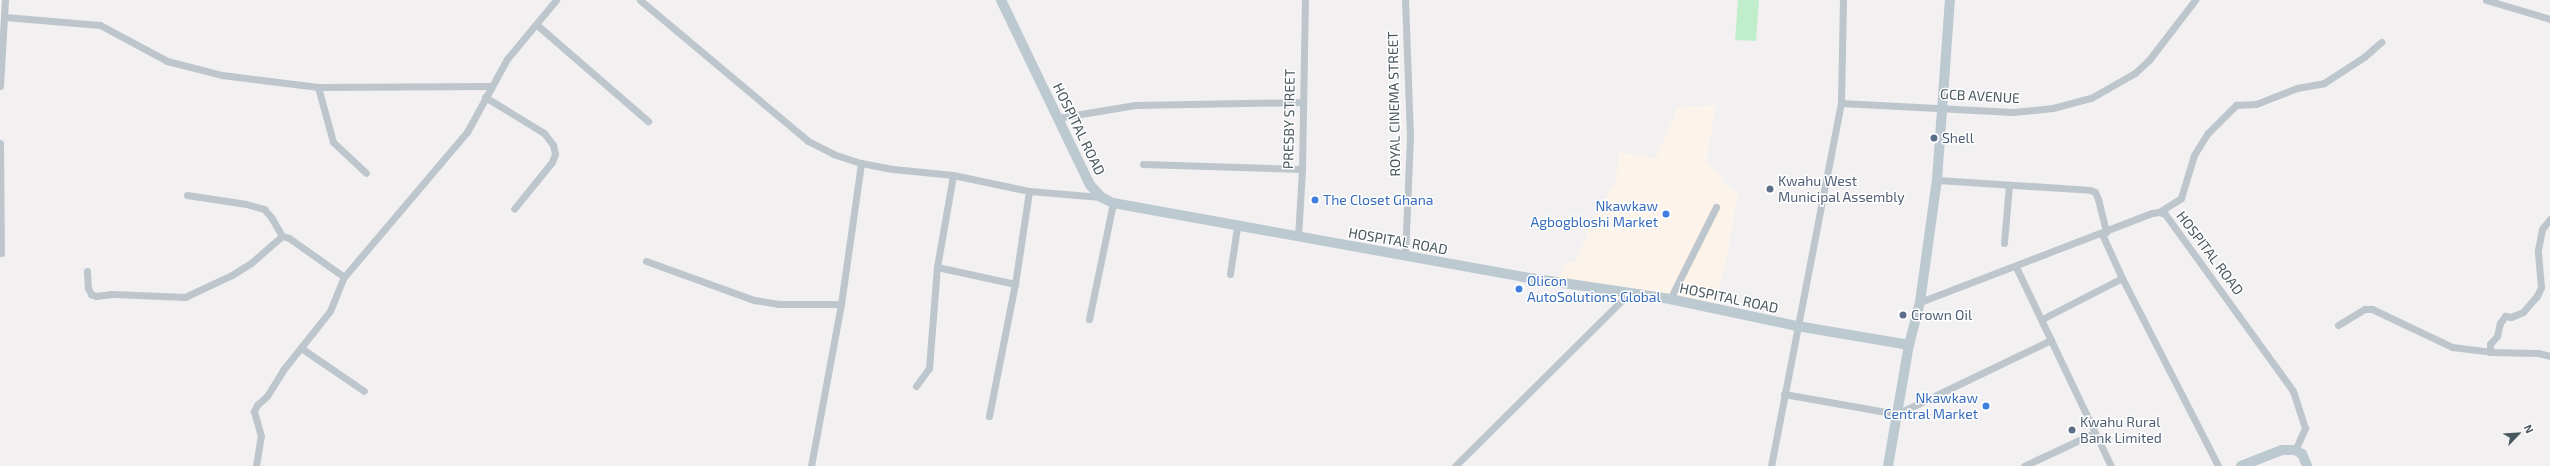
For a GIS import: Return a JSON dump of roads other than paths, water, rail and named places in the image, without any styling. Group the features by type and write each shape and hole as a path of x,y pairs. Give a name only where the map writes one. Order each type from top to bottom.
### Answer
{"street":[{"path":"0,86 5,0"},
{"path":"256,466 261,436 254,411 330,311 344,277 467,132 490,86 507,59 537,25 556,0"},
{"path":"640,0 808,141 833,154 861,163 893,169 952,175 1029,190 1101,197"},
{"name":"HOSPITAL ROAD","path":"1001,0 1090,186 1101,197 1113,203 1237,227 1523,277 1670,300 1797,326 1909,345"},
{"name":"PRESBY STREET","path":"1298,237 1302,169 1305,0"},
{"name":"ROYAL CINEMA STREET","path":"1404,256 1410,136 1405,0"},
{"path":"1771,466 1841,103 1842,0"},
{"path":"1888,466 1909,345 1920,302 1937,180 1944,108 1950,0"},
{"name":"GCB AVENUE","path":"1841,103 2013,112 2053,108 2091,98 2135,73 2149,60 2195,0"},
{"path":"2486,0 2550,19"},
{"path":"5,17 100,24 167,62 222,75 318,86 490,86"},
{"path":"537,25 648,120"},
{"path":"2159,212 2181,198 2189,166 2194,155 2208,133 2236,105 2256,104 2297,88 2324,83 2364,57 2381,42"},
{"path":"318,86 333,142 366,173"},
{"path":"485,97 544,133 553,145 555,154 552,162 514,209"},
{"path":"1057,118 1135,105 1302,102"},
{"path":"0,143 1,253"},
{"path":"811,466 841,304 861,163"},
{"path":"1143,164 1302,169"},
{"path":"916,386 929,368 937,267 952,175"},
{"path":"1937,180 2090,190 2095,192 2104,233 2122,278 2218,466"},
{"path":"2004,243 2010,185"},
{"path":"989,416 1015,284 1029,190"},
{"path":"187,195 246,204 264,209 271,216 282,236 289,238 344,277"},
{"path":"1089,319 1113,203"},
{"path":"1670,300 1716,207"},
{"name":"HOSPITAL ROAD","path":"1920,302 2159,212 2165,214 2293,391 2305,428 2295,450"},
{"path":"2490,352 2490,344 2498,336 2500,323 2505,316 2511,317 2523,312 2537,296 2541,287 2538,250 2542,229 2550,220"},
{"path":"1230,274 1237,227"},
{"path":"87,271 88,288 91,294 96,296 112,294 185,297 244,267 282,236"},
{"path":"646,261 754,300 778,304 841,304"},
{"path":"937,267 1015,284"},
{"path":"2016,267 2042,319 2094,433 2112,466"},
{"path":"2042,319 2122,278"},
{"path":"1455,466 1628,294"},
{"path":"2338,325 2365,309 2372,309 2452,347 2490,352 2538,353 2550,356"},
{"path":"1784,394 1897,414 2051,340"},
{"path":"301,348 364,391"},
{"path":"2024,466 2094,433"},
{"path":"2241,466 2282,450 2295,450 2302,454 2307,466"}],"place":[{"name":"Shell","path":"1934,138"},
{"name":"Kwahu West Municipal Assembly","path":"1770,189"},
{"name":"The Closet Ghana","path":"1315,200"},
{"name":"Nkawkaw Agbogbloshi Market","path":"1666,214"},
{"name":"Olicon AutoSolutions Global","path":"1519,289"},
{"name":"Crown Oil","path":"1903,315"},
{"name":"Nkawkaw Central Market","path":"1986,406"},
{"name":"Kwahu Rural Bank Limited","path":"2072,430"}]}
